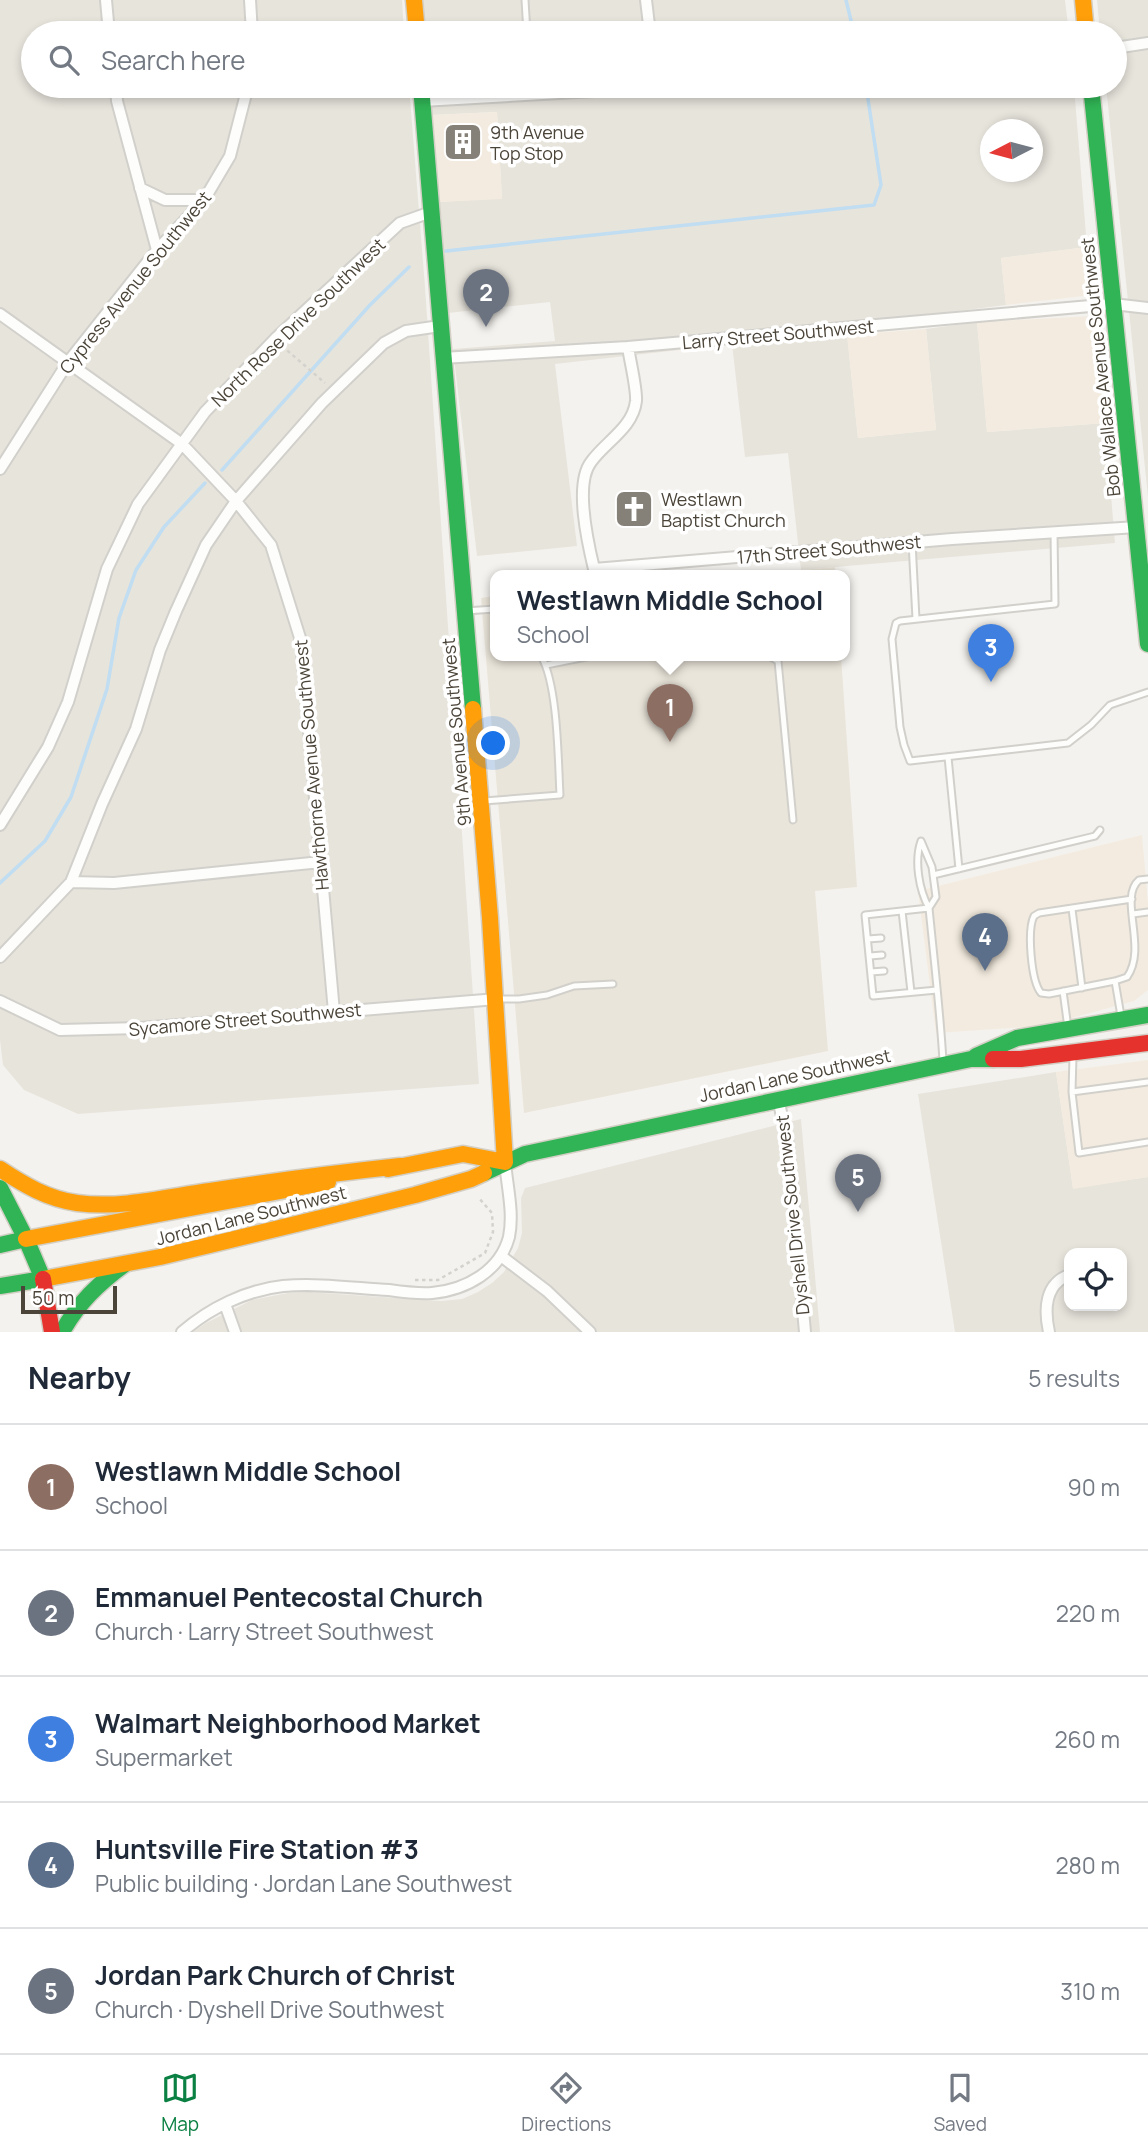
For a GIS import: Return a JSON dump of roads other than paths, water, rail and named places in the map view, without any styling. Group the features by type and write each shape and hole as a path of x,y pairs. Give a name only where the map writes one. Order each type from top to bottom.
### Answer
{"main road":[{"path":"414,0 416,21"},
{"path":"1083,0 1085,21"},
{"name":"9th Avenue Southwest","path":"422,98 442,358 482,801 497,999 505,1162"},
{"name":"Bob Wallace Avenue Southwest","path":"1092,98 1148,644"},
{"name":"Jordan Lane Southwest","path":"971,1059 1017,1038 1148,1015"},
{"name":"Jordan Lane Southwest","path":"0,1286 125,1264 415,1195 471,1180 525,1154 778,1098 971,1059 1021,1059 1148,1042"},
{"name":"Jordan Lane Southwest","path":"0,1245 463,1154 505,1162"},
{"path":"0,1170 44,1196 64,1202 99,1205 400,1166"},
{"path":"0,1188 44,1279 52,1332"},
{"path":"62,1332 73,1309 97,1285 125,1264"}],"street":[{"path":"106,0 108,21"},
{"path":"250,0 252,21"},
{"path":"646,0 649,21"},
{"path":"1127,46 1148,43"},
{"path":"117,98 157,250"},
{"name":"Cypress Avenue Southwest","path":"0,469 68,362 157,250 204,200 230,156 245,98"},
{"path":"140,188 165,200 204,200"},
{"name":"North Rose Drive Southwest","path":"0,825 47,747 68,702 107,569 138,504 205,412 275,339 400,223 431,212"},
{"name":"Larry Street Southwest","path":"442,358 628,347 1113,304 1148,308"},
{"name":"Hawthorne Avenue Southwest","path":"0,314 182,444 236,501 271,545 301,641 334,1012"},
{"path":"0,957 71,882 136,729 160,650 176,611 206,545 236,501 322,402 384,343 406,331 440,326"},
{"name":"17th Street Southwest","path":"628,347 636,401 628,422 589,464 583,484 588,544 594,569 912,542 1137,527"},
{"path":"71,882 114,883 321,862"},
{"name":"Sycamore Street Southwest","path":"0,1001 60,1031 140,1028 497,999"},
{"name":"Dyshell Drive Southwest","path":"778,1098 788,1145 805,1332"},
{"name":"9th Avenue Southwest","path":"501,1256 508,1240 510,1224 505,1162"},
{"path":"182,1332 225,1304 263,1290 291,1286 434,1293 468,1283 487,1271 501,1256 547,1291 590,1332"},
{"path":"1049,1332 1046,1309 1049,1292 1057,1281 1064,1278"},
{"path":"225,1304 235,1332"}],"lane":[{"path":"525,0 526,21"},
{"path":"1054,533 1055,604 896,623 892,635 904,745 910,761 1068,743 1110,705 1148,692"},
{"path":"912,542 916,619"},
{"path":"465,611 490,609"},
{"path":"482,801 560,795 555,713 544,661"},
{"path":"546,665 566,661"},
{"path":"778,661 793,820"},
{"path":"948,757 959,869"},
{"path":"933,875 1096,836 1100,830"},
{"path":"929,908 936,897 932,867 920,841 917,851 919,870 923,897 929,908 944,1064"},
{"path":"1132,898 1034,916 1031,923 1035,985 1041,993 1082,988 1127,976 1135,961 1136,948 1132,898 1134,884 1148,879"},
{"path":"929,908 865,915 873,996 937,990"},
{"path":"1072,909 1082,988"},
{"path":"902,911 911,992"},
{"path":"1133,914 1148,912"},
{"path":"897,936 905,935"},
{"path":"868,939 881,938"},
{"path":"898,953 906,952"},
{"path":"870,956 882,955"},
{"path":"899,969 908,968"},
{"path":"871,972 884,971"},
{"path":"1115,981 1121,1019"},
{"path":"497,999 547,995 574,986 613,984"},
{"path":"1063,991 1068,1028"},
{"path":"1073,1053 1073,1092 1079,1153 1148,1142"},
{"path":"1073,1092 1148,1082"}],"waterway":[{"path":"846,0 851,21"},
{"path":"446,251 874,205 881,185 868,98"},
{"path":"222,470 370,305 409,267"},
{"path":"0,883 45,841 71,797 107,689 119,618 136,570 164,527 205,483"}],"place":[{"name":"9th Avenue Top Stop","path":"463,142"},
{"name":"Emmanuel Pentecostal Church","path":"486,327"},
{"name":"Westlawn Baptist Church","path":"634,509"},
{"name":"Walmart Neighborhood Market","path":"991,682"},
{"name":"Westlawn Middle School","path":"670,742"},
{"name":"Huntsville Fire Station #3","path":"985,971"},
{"name":"Jordan Park Church of Christ","path":"858,1212"}]}
